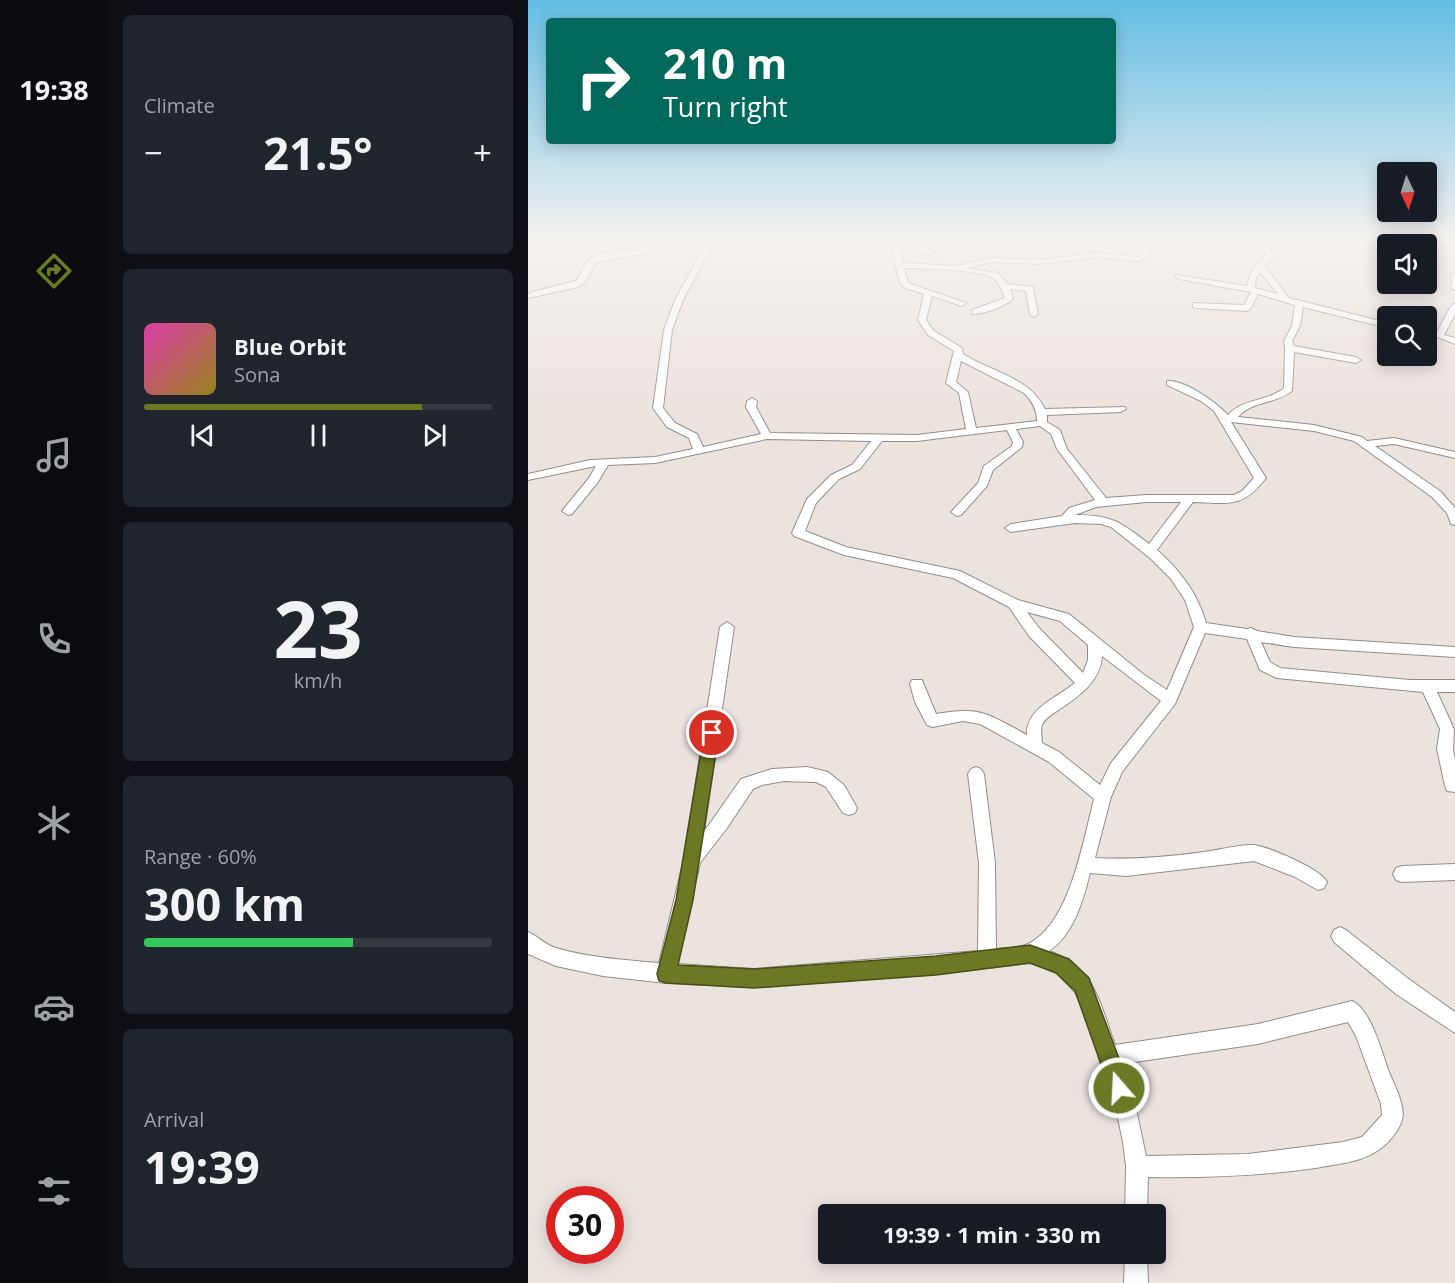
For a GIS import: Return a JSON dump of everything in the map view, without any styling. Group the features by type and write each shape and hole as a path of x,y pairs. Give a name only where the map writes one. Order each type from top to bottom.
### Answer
{"street":[{"path":"678,302 668,330 658,408 671,425 693,436 698,443 699,450"},
{"path":"926,302 922,320 931,333 959,350 960,356 951,383 963,392 972,433"},
{"path":"958,302 962,303"},
{"path":"975,312 1003,302"},
{"path":"1032,302 1034,314"},
{"path":"1196,305 1247,308 1249,302"},
{"path":"1296,302 1377,323"},
{"path":"1227,418 1244,404 1277,398 1289,389 1290,348 1288,341 1296,326 1300,303"},
{"path":"1455,306 1439,336 1455,341"},
{"path":"1290,348 1356,360"},
{"path":"960,356 974,367 1027,388 1038,400 1042,418 1056,432 1062,449 1104,503"},
{"path":"1064,522 1071,512 1080,507 1104,503 1240,497 1248,493 1260,478 1227,418 1212,404 1170,383"},
{"path":"752,401 751,408 767,436"},
{"path":"528,477 604,462 640,462 767,436 879,437 972,433 1010,427 1042,418 1120,409"},
{"path":"1227,418 1331,431 1366,444 1436,494 1452,512 1455,521"},
{"path":"957,512 983,484 988,468 1017,447 1018,442 1010,427"},
{"path":"879,437 856,467 835,477 811,502 798,533 844,551 956,574 1014,604 1064,617 1138,678 1170,700"},
{"path":"1366,444 1394,441 1455,455"},
{"path":"568,511 594,480 604,462"},
{"path":"1151,550 1190,498"},
{"path":"1011,528 1064,522 1097,521 1114,524 1151,550 1178,577 1198,612 1201,627 1170,700 1116,768 1103,797 1077,891 1064,923 1050,940 1030,954"},
{"path":"1014,604 1034,632 1083,682"},
{"path":"666,974 692,859 727,627"},
{"path":"1201,627 1251,633 1294,642 1455,652"},
{"path":"1251,633 1265,666 1277,673 1428,687 1455,686"},
{"path":"1035,745 1034,725 1038,718 1073,693 1083,682 1095,662 1095,642"},
{"path":"917,684 922,702 932,721 974,715 1035,745 1082,777 1103,797"},
{"path":"1428,687 1448,729 1445,749 1453,786"},
{"path":"692,859 715,833 746,785 756,778 769,775 814,774 825,777 841,793 849,808"},
{"path":"976,774 987,863 987,960"},
{"path":"1084,865 1126,868 1164,866 1254,853 1301,871 1318,882"},
{"path":"1402,874 1455,872"},
{"path":"1340,936 1403,987 1455,1023"},
{"path":"528,941 536,949 556,957 603,967 666,974 754,978 987,960 1030,954 1062,965 1082,985 1125,1104 1137,1166 1136,1204"},
{"path":"1108,1056 1258,1034 1352,1011 1364,1031 1391,1104 1393,1117 1385,1129 1369,1143 1348,1152 1275,1164 1209,1169 1137,1166"},
{"path":"1136,1264 1136,1283"}],"route":[{"path":"712,733 684,900 666,974 754,978 936,965 1030,954 1062,965 1082,985 1119,1088"}]}
